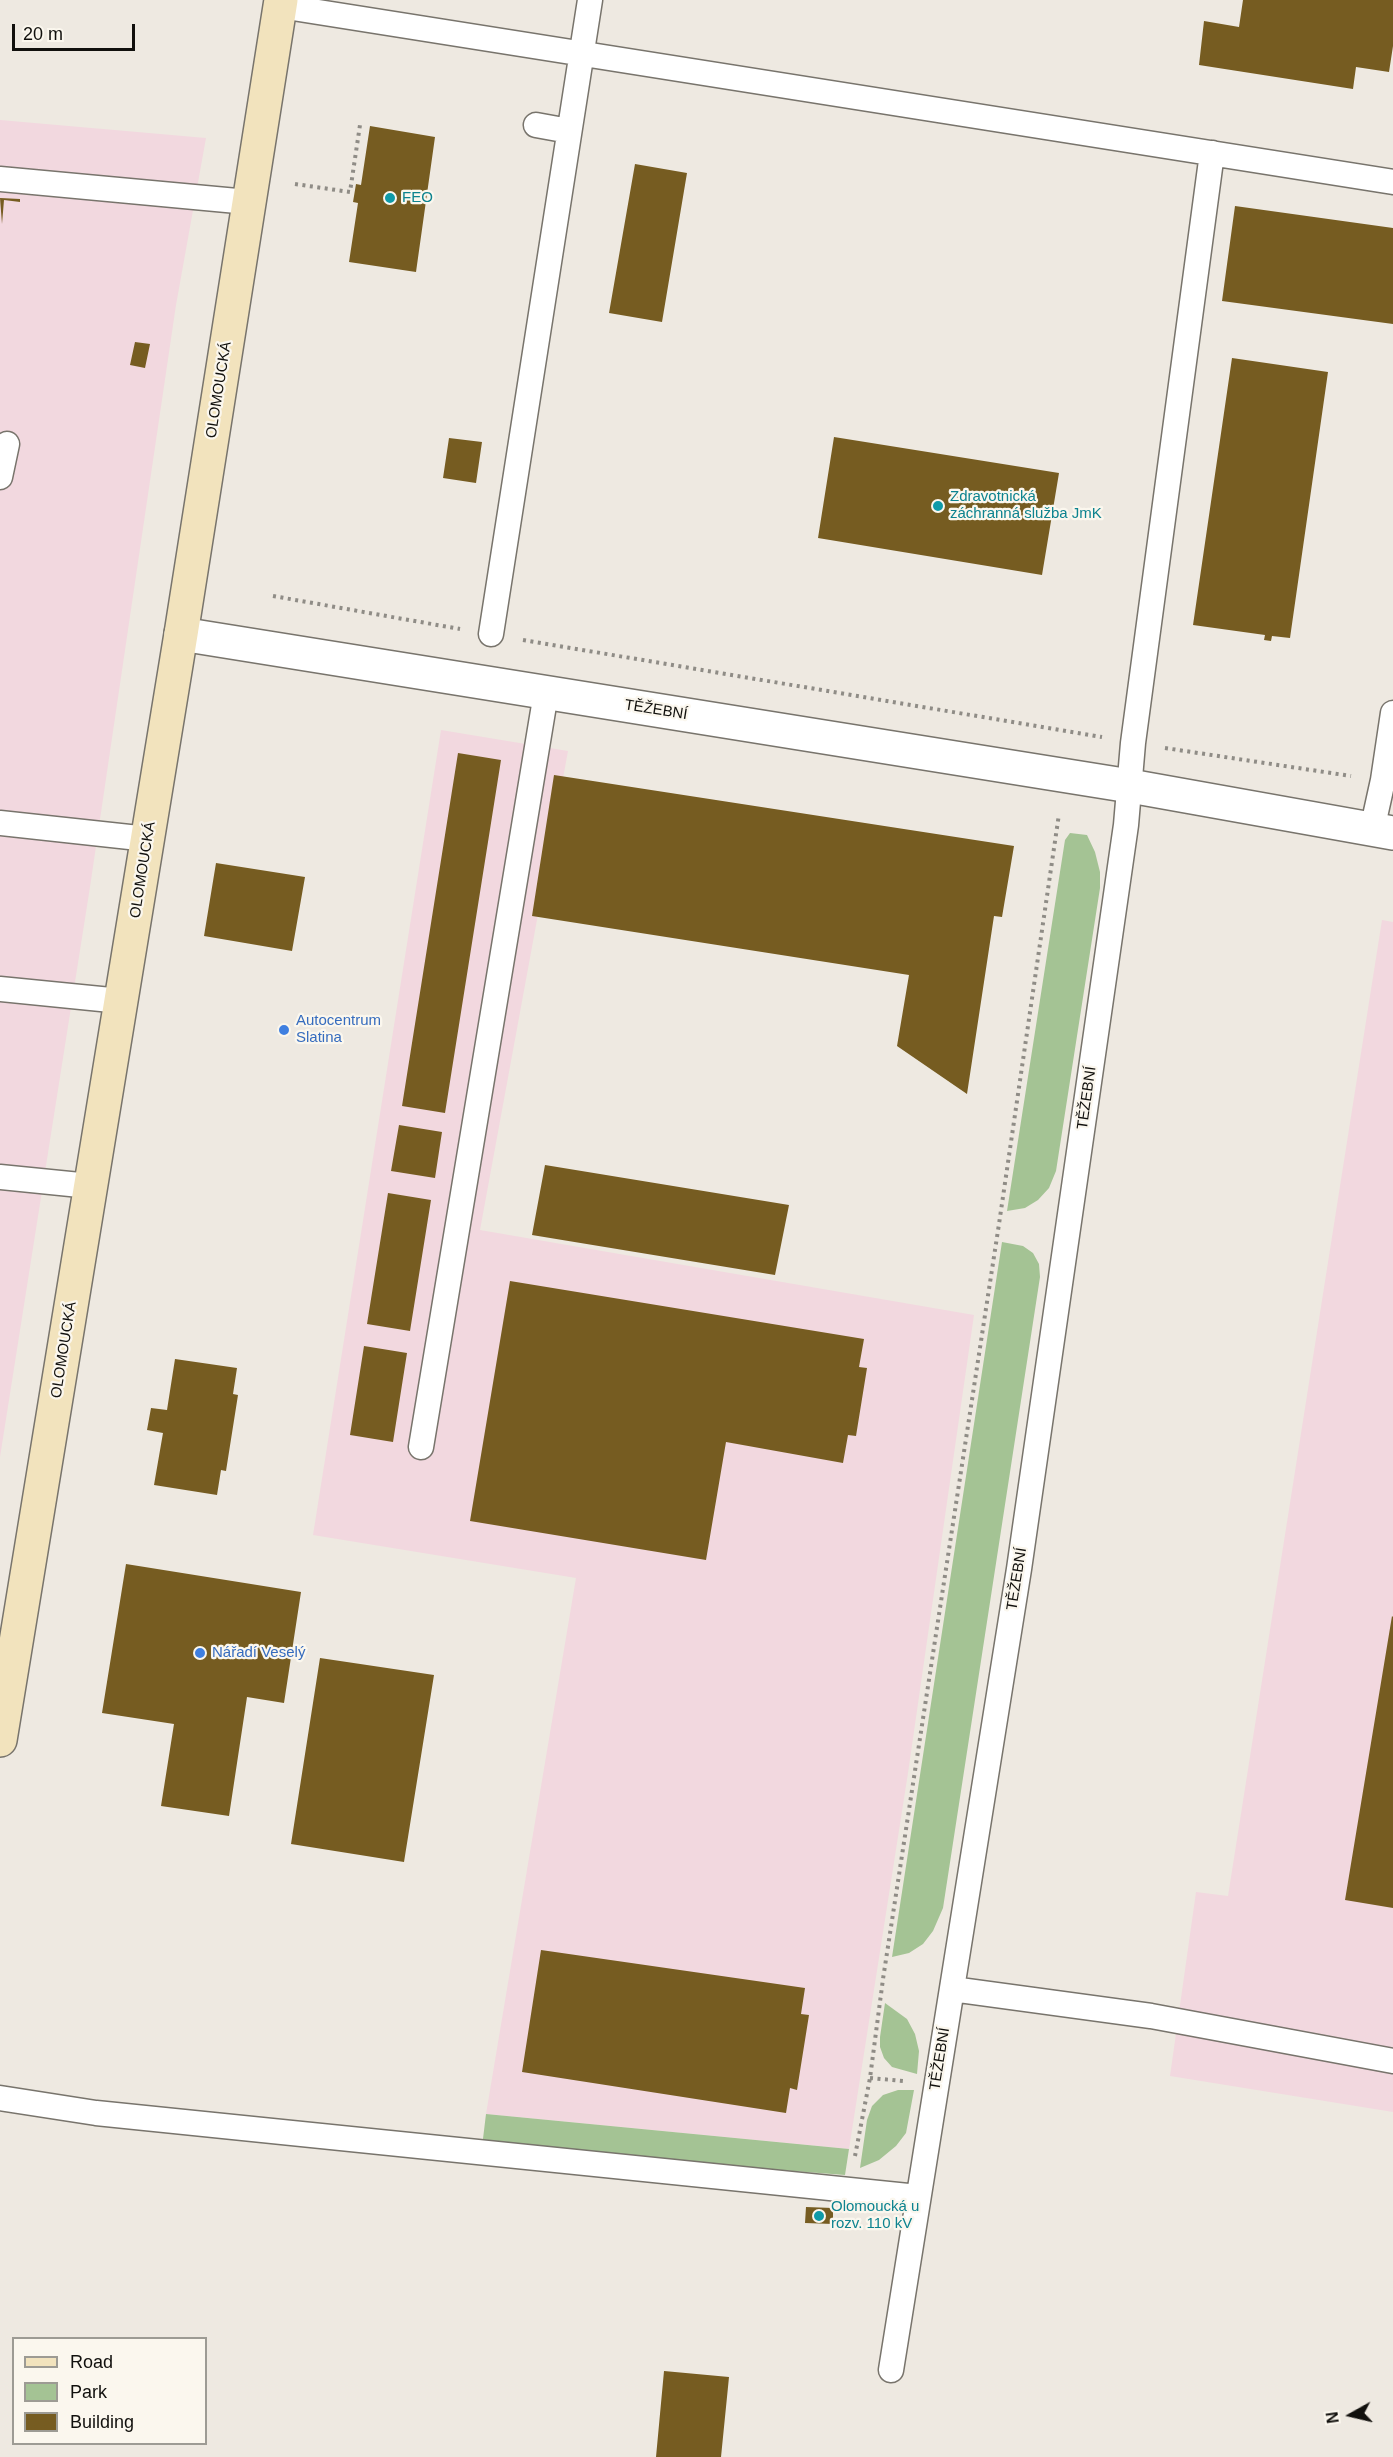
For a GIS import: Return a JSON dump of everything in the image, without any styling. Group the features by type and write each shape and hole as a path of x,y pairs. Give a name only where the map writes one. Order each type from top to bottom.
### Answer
{"main road":[{"name":"OLOMOUCKÁ","path":"0,1740 148,839 281,3"}],"street":[{"name":"TĚŽEBNÍ","path":"181,634 1130,786 1382,831"}],"lane":[{"path":"491,634 590,0"},
{"path":"281,3 1393,182"},
{"path":"536,125 569,131"},
{"path":"1130,786 1133,743 1212,153"},
{"path":"0,179 248,202"},
{"path":"0,477 7,444"},
{"path":"421,1447 546,693"},
{"path":"1382,831 1383,780 1393,713"},
{"name":"TĚŽEBNÍ","path":"891,2370 1019,1569 1130,786"},
{"path":"0,824 148,839"},
{"path":"0,989 121,1001"},
{"path":"0,1177 90,1186"},
{"path":"952,1989 1151,2016 1393,2061"},
{"path":"0,2098 96,2113 918,2197"}],"path":[{"path":"295,184 350,192 360,125"},
{"path":"273,596 1133,743 1383,780"},
{"path":"854,2157 870,2078 1059,814"},
{"path":"870,2078 904,2081"}],"shaded area":[{"path":"0,120 206,138 176,305 90,887 0,1457"},
{"path":"441,730 568,751 480,1230 974,1315 908,1773 849,2149 486,2114 576,1578 313,1535"},
{"path":"1382,920 1393,922 1393,2112 1170,2076 1196,1892 1228,1896"}],"green space":[{"path":"1070,833 1087,835 1095,852 1100,872 1100,888 1056,1171 1049,1188 1038,1200 1025,1208 1007,1211 1065,840"},
{"path":"1002,1242 1023,1246 1033,1253 1039,1264 1040,1277 943,1908 933,1931 923,1944 909,1953 892,1957"},
{"path":"885,2003 907,2019 915,2034 919,2051 917,2074 892,2067 884,2058 880,2047 880,2037"},
{"path":"898,2090 914,2090 906,2133 896,2146 879,2160 860,2168 867,2120 872,2106 883,2095"},
{"path":"486,2114 849,2149 845,2175 482,2147"}],"building":[{"path":"1243,0 1393,0 1393,46 1389,72 1356,67 1353,89 1199,65 1204,21 1239,27"},
{"name":"FEO","path":"370,126 435,137 416,272 349,262 358,203 353,202 356,184 361,185"},
{"path":"635,164 687,173 662,322 609,313"},
{"path":"0,198 20,199 20,202 4,200 2,224"},
{"path":"1235,206 1393,228 1393,324 1222,301"},
{"path":"135,342 150,344 145,368 130,365"},
{"path":"1232,358 1328,372 1290,638 1272,636 1271,641 1264,640 1265,635 1193,625"},
{"name":"Zdravotnická záchranná služba JmK","path":"834,437 1059,473 1042,575 818,538"},
{"path":"449,438 482,442 476,483 443,478"},
{"path":"458,753 501,760 445,1113 402,1106"},
{"path":"554,775 1014,846 1002,917 994,916 967,1094 897,1046 909,975 532,916"},
{"path":"216,863 305,877 292,951 204,936"},
{"path":"399,1125 442,1132 435,1178 391,1171"},
{"path":"545,1165 789,1205 775,1275 532,1235"},
{"path":"388,1193 431,1200 410,1331 367,1324"},
{"path":"510,1281 864,1339 859,1367 867,1368 856,1436 848,1435 843,1463 726,1442 706,1560 470,1521"},
{"path":"364,1346 407,1353 393,1442 350,1435"},
{"path":"175,1359 237,1368 233,1394 238,1395 226,1471 221,1470 217,1495 154,1485 163,1433 147,1430 151,1408 167,1410"},
{"path":"126,1564 301,1592 284,1703 247,1697 229,1816 161,1806 174,1724 102,1713"},
{"path":"1393,1617 1393,1908 1345,1900"},
{"path":"320,1658 434,1675 404,1862 291,1844"},
{"path":"541,1950 805,1988 801,2014 809,2015 797,2090 790,2088 786,2113 522,2072"},
{"name":"Olomoucká u rozv. 110 kV","path":"806,2207 833,2208 833,2224 805,2223"},
{"path":"664,2371 729,2377 721,2457 656,2457"}],"place":[{"name":"FEO","path":"390,198"},
{"name":"Zdravotnická záchranná služba JmK","path":"938,506"},
{"name":"Autocentrum Slatina","path":"284,1030"},
{"name":"Nářadí Veselý","path":"200,1653"},
{"name":"Olomoucká u rozv. 110 kV","path":"819,2216"}]}
